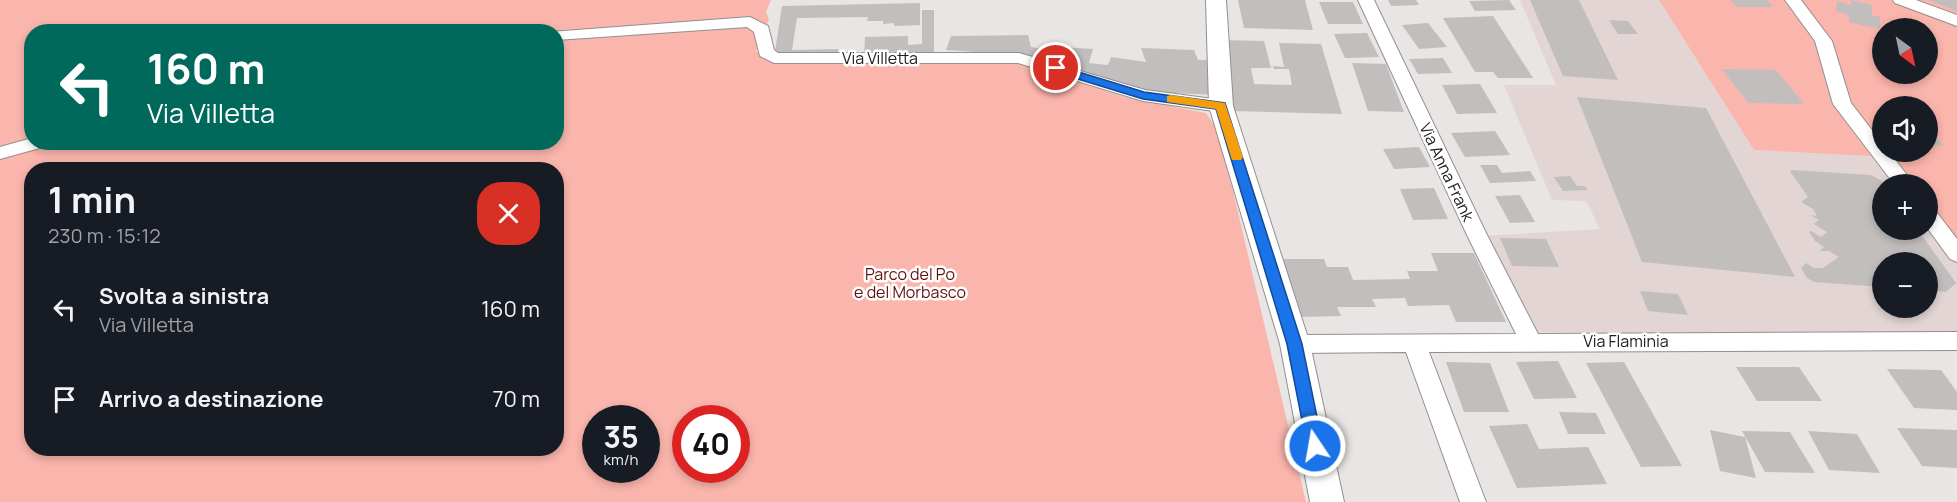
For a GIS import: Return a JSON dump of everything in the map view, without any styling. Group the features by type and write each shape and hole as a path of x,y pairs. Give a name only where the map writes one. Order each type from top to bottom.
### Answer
{"street":[{"path":"1216,0 1221,106 1294,344 1327,502"},
{"name":"Via Anna Frank","path":"1366,0 1477,235 1531,342"},
{"path":"1793,0 1822,41 1842,104 1896,174"},
{"path":"1901,0 1957,21"},
{"name":"Via Villetta","path":"564,34 750,22 762,30 766,52 774,58 1019,58 1143,95 1221,106"},
{"path":"0,153 24,146"},
{"path":"1938,228 1957,254"},
{"name":"Via Flaminia","path":"1294,344 1957,341"},
{"path":"1414,343 1473,502"}],"shaded area":[{"path":"1520,0 1659,0 1754,150 1872,156 1872,162 1891,162 1899,174 1872,174 1872,240 1938,240 1938,230 1957,258 1957,336 1521,332 1484,236 1600,229 1586,201 1552,200 1504,85 1556,85"}],"green space":[{"name":"Parco del Po e del Morbasco","path":"0,0 771,0 766,12 769,19 756,51 769,60 1022,64 1125,97 1206,113 1215,126 1233,191 1306,502 0,502"},
{"path":"1659,0 1957,0 1957,258 1938,230 1938,174 1899,174 1891,162 1938,162 1938,96 1872,96 1872,156 1754,150"}],"building":[{"path":"1238,0 1305,0 1313,30 1244,28"},
{"path":"1388,0 1416,0 1419,5 1391,6"},
{"path":"1509,0 1516,10 1475,11 1469,1"},
{"path":"1530,0 1579,0 1618,80 1563,76"},
{"path":"1730,0 1767,0 1773,7 1737,7"},
{"path":"1851,0 1872,5 1872,15 1880,18 1872,18 1872,27 1849,22 1849,15 1836,11 1837,1 1851,5"},
{"path":"1928,0 1957,0 1957,11"},
{"path":"1319,2 1353,2 1363,24 1328,24"},
{"path":"920,3 920,25 894,26 894,23 883,24 883,21 867,21 868,17 797,18 792,50 838,49 838,57 774,58 782,6"},
{"path":"922,10 934,10 934,57 864,57 865,37 908,36 908,45 922,44"},
{"path":"1493,16 1533,78 1498,78 1493,72 1475,72 1443,18"},
{"path":"1609,20 1628,21 1638,34 1618,34"},
{"path":"1428,23 1447,47 1419,49 1402,25"},
{"path":"1367,33 1379,57 1345,58 1334,34"},
{"path":"1028,35 1031,47 1093,49 1089,63 1108,65 1111,57 1146,62 1141,48 1194,50 1198,60 1215,60 1218,95 1145,92 1023,55 946,50 951,36"},
{"path":"1218,40 1264,41 1271,68 1251,68 1254,84 1292,85 1289,69 1274,69 1273,66 1284,67 1279,43 1321,44 1342,114 1231,111"},
{"path":"1443,58 1452,73 1418,74 1409,59"},
{"path":"1352,63 1386,64 1404,112 1368,111"},
{"path":"1722,69 1776,70 1804,104 1748,103"},
{"path":"1480,84 1497,113 1457,114 1442,85"},
{"path":"1577,97 1706,108 1795,277 1642,262"},
{"path":"1495,131 1510,155 1465,157 1451,133"},
{"path":"1419,147 1430,167 1394,169 1383,149"},
{"path":"1480,165 1497,165 1502,173 1530,171 1536,181 1490,183"},
{"path":"1790,171 1872,176 1872,240 1925,240 1934,252 1872,252 1872,286 1814,282 1807,278 1801,268 1806,263 1814,268 1823,268 1839,257 1829,251 1819,251 1824,247 1815,241 1809,232 1821,237 1827,232 1814,224 1819,220 1810,215 1817,216 1813,209 1801,202 1808,197"},
{"path":"1570,176 1577,186 1585,186 1588,190 1563,191 1554,177"},
{"path":"1434,188 1448,219 1413,220 1400,189"},
{"path":"1520,195 1535,222 1510,223 1495,196"},
{"path":"1500,238 1546,239 1559,267 1512,266"},
{"path":"1431,253 1474,253 1506,322 1456,322 1449,305 1408,306 1405,298 1372,299 1376,307 1337,307 1341,316 1300,317 1283,259 1324,259 1327,267 1348,267 1353,280 1410,279 1407,271 1438,271"},
{"path":"1938,258 1956,283 1946,292 1938,291"},
{"path":"1640,291 1678,294 1688,315 1648,311"},
{"path":"1558,361 1577,398 1534,399 1516,362"},
{"path":"1446,362 1490,363 1509,412 1464,412"},
{"path":"1624,362 1682,466 1641,467 1586,363"},
{"path":"1736,367 1799,367 1822,401 1757,401"},
{"path":"1887,369 1941,370 1957,392 1957,410 1914,408"},
{"path":"1559,412 1596,413 1606,434 1568,434"},
{"path":"1527,424 1539,449 1588,447 1607,484 1517,488 1489,426"},
{"path":"1897,428 1957,430 1957,468 1922,466"},
{"path":"1710,430 1745,437 1756,478 1720,471"},
{"path":"1742,431 1790,432 1815,473 1765,472"},
{"path":"1808,431 1857,434 1880,473 1829,470"}],"slow traffic":[{"path":"1171,99 1221,106 1237,157"}],"route":[{"path":"1056,68 1143,95 1221,106 1294,344 1315,446"}]}
